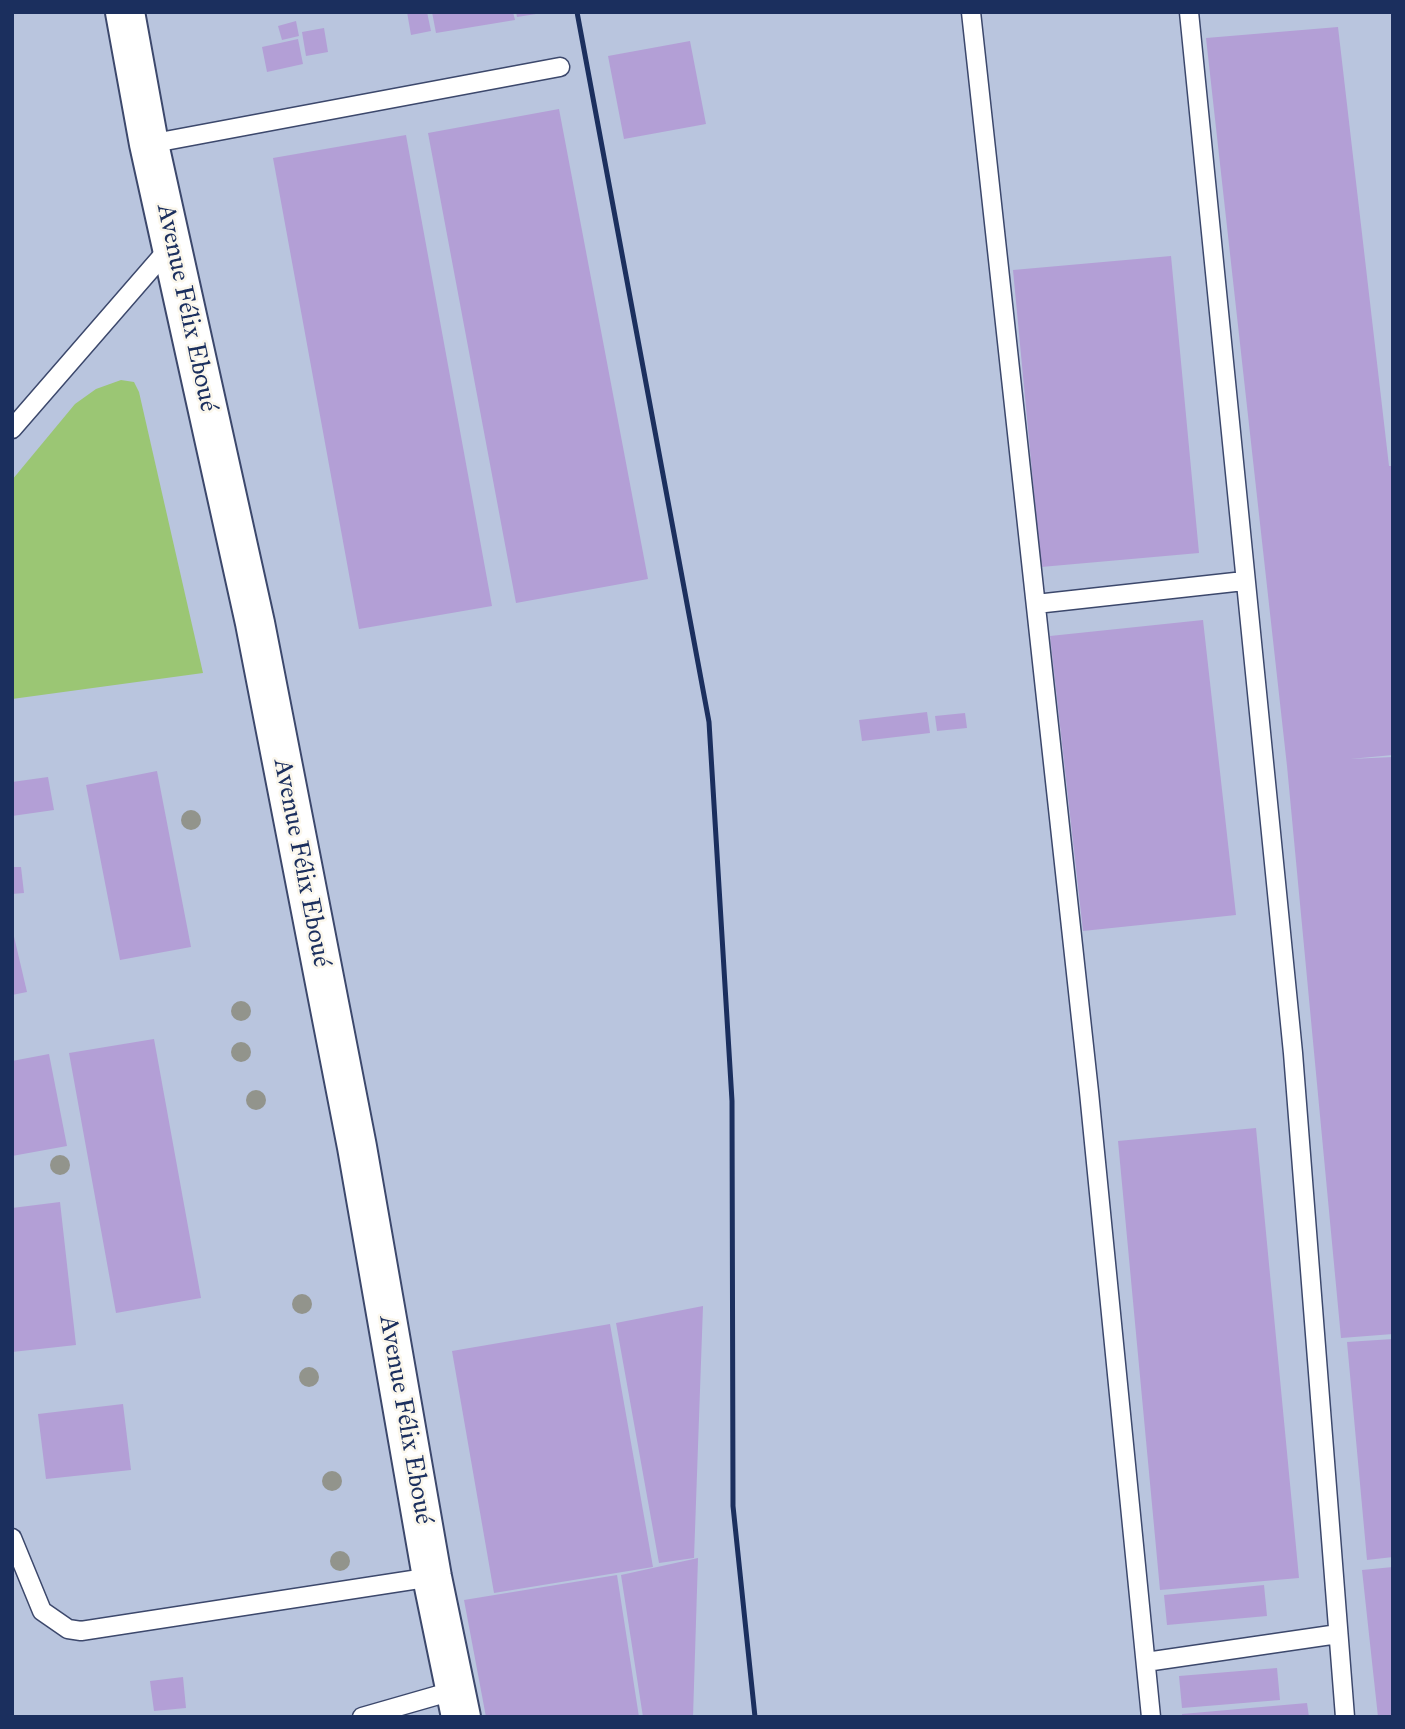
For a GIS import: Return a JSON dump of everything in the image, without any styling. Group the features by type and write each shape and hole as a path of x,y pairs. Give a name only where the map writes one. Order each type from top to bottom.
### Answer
{"street":[{"name":"Avenue Félix Eboué","path":"125,12 149,144 255,623 357,1147 432,1577 458,1703"}],"lane":[{"path":"971,12 1089,1092 1152,1717"},
{"path":"1189,12 1293,1053 1345,1717"},
{"path":"149,144 560,67"},
{"path":"12,429 173,243"},
{"path":"1036,604 1244,581"},
{"path":"12,1538 42,1611 68,1629 81,1631 432,1577"},
{"path":"1146,1662 1338,1634"},
{"path":"362,1717 458,1703"}],"shaded area":[{"path":"12,12 1393,12 1393,1717 12,1717"}],"green space":[{"path":"121,380 134,382 139,392 203,673 12,699 12,480 75,404 96,389"}],"building":[{"path":"407,12 427,12 431,31 411,35"},
{"path":"432,12 513,12 515,20 436,33"},
{"path":"516,12 536,12 536,14 517,17"},
{"path":"296,21 299,36 282,40 278,26"},
{"path":"1338,27 1389,466 1393,466 1393,755 1350,759 1393,757 1393,1334 1341,1338 1287,766 1206,38"},
{"path":"324,28 328,52 306,56 302,32"},
{"path":"298,39 303,64 267,72 262,47"},
{"path":"690,41 706,124 624,139 608,56"},
{"path":"559,109 648,579 516,603 428,133"},
{"path":"406,135 492,606 359,629 273,158"},
{"path":"1171,256 1199,553 1041,567 1013,270"},
{"path":"1203,620 1236,915 1083,931 1050,636"},
{"path":"927,712 930,733 862,741 859,720"},
{"path":"965,713 967,728 937,731 935,716"},
{"path":"157,771 191,947 120,960 86,785"},
{"path":"48,777 54,810 12,816 12,782"},
{"path":"12,867 21,867 24,893 12,894"},
{"path":"12,928 27,992 12,995"},
{"path":"154,1039 201,1298 116,1313 69,1053"},
{"path":"49,1054 67,1146 12,1156 12,1061"},
{"path":"1256,1128 1299,1578 1160,1590 1118,1141"},
{"path":"60,1202 76,1345 12,1352 12,1208"},
{"path":"703,1306 694,1558 659,1563 616,1323"},
{"path":"610,1324 653,1567 494,1593 452,1351"},
{"path":"1393,1339 1393,1557 1367,1560 1347,1342"},
{"path":"123,1404 131,1470 46,1479 38,1414"},
{"path":"698,1558 693,1717 643,1717 621,1575"},
{"path":"1393,1567 1393,1717 1378,1717 1362,1570"},
{"path":"617,1575 639,1717 486,1717 464,1600"},
{"path":"1264,1585 1267,1616 1167,1625 1164,1595"},
{"path":"1277,1668 1280,1700 1182,1708 1179,1676"},
{"path":"183,1677 186,1708 154,1711 150,1681"},
{"path":"1307,1703 1309,1717 1182,1717 1182,1714"}],"railway":[{"path":"577,12 709,722 732,1101 733,1506 755,1717"}]}
